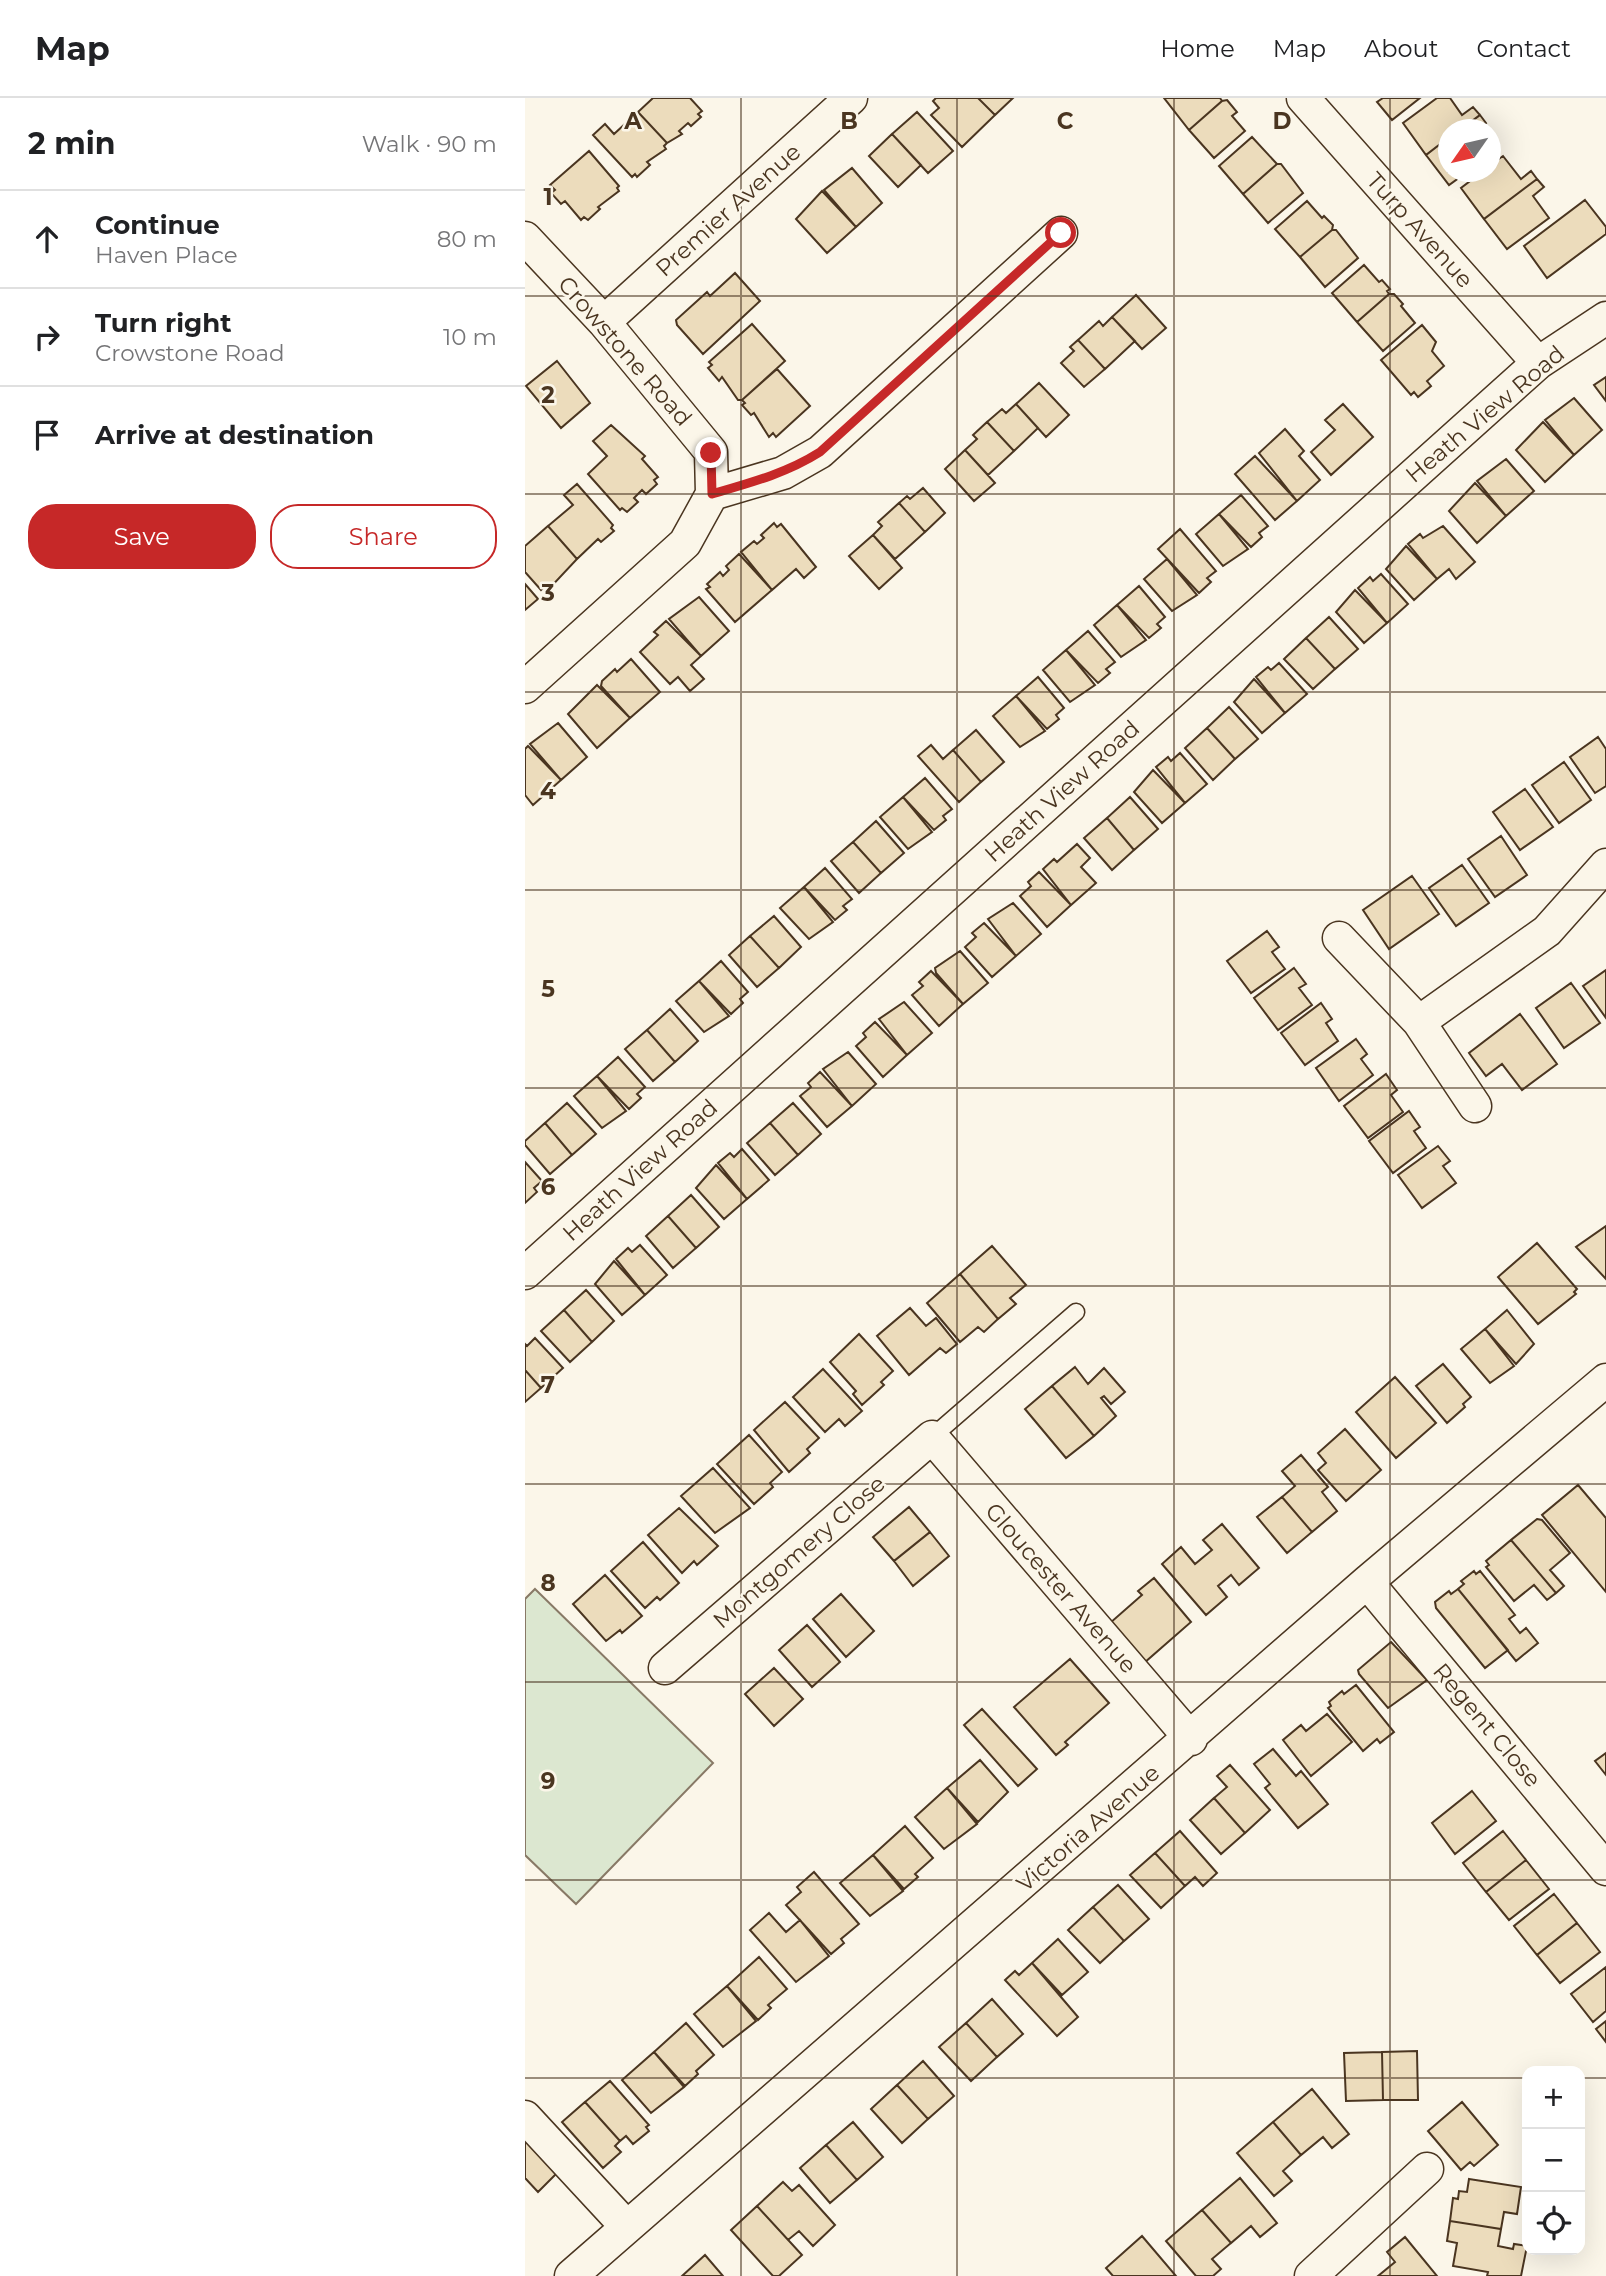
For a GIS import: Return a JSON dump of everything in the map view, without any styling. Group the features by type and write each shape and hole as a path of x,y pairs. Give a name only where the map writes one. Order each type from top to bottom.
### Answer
{"street":[{"name":"Premier Avenue","path":"604,322 851,98"},
{"name":"Turp Avenue","path":"1303,98 1538,363"},
{"path":"525,687 685,543 712,494 783,473 820,452 1061,233"},
{"name":"Crowstone Road","path":"525,238 604,322 711,453 712,494"},
{"name":"Heath View Road","path":"525,1273 1538,363 1606,318"},
{"path":"1419,1022 1547,931 1606,865"},
{"path":"1339,938 1419,1022 1475,1106"},
{"name":"Victoria Avenue","path":"571,2276 1191,1739 1367,1582 1606,1380"},
{"name":"Montgomery Close","path":"665,1668 932,1437"},
{"name":"Gloucester Avenue","path":"932,1437 1191,1739"},
{"name":"Regent Close","path":"1367,1582 1606,1869"},
{"path":"525,2117 627,2226"},
{"path":"1311,2276 1427,2169"}],"lane":[{"path":"932,1437 1076,1312"}],"green space":[{"path":"535,1589 713,1763 576,1904 525,1855 525,1599"}],"building":[{"path":"653,98 690,98 702,111 698,114 701,117 691,126 688,123 679,131 682,134 667,143 638,112"},
{"path":"936,98 978,98 995,115 962,147 931,115 939,108 933,101"},
{"path":"978,98 1013,98 995,115"},
{"path":"1164,98 1220,98 1222,101 1189,130"},
{"path":"1383,98 1420,98 1392,120 1377,102"},
{"path":"1437,98 1450,98 1462,115 1473,107 1480,115 1475,119 1438,119 1438,146 1426,155 1403,123"},
{"path":"1227,100 1237,112 1232,116 1245,131 1214,158 1189,130 1222,101"},
{"path":"638,112 667,143 664,146 666,149 647,162 650,165 637,177 635,174 632,177 593,135 605,124 614,134"},
{"path":"917,112 953,151 928,173 892,134"},
{"path":"892,134 921,165 898,187 869,156"},
{"path":"1252,137 1277,164 1243,194 1219,166"},
{"path":"1438,146 1438,171 1426,155"},
{"path":"589,151 619,186 619,191 598,207 600,209 588,220 584,217 581,220 565,201 561,204 551,193 555,190 550,185"},
{"path":"1503,156 1521,179 1531,171 1537,179 1484,219 1461,188 1469,182 1501,182"},
{"path":"1277,164 1281,164 1303,193 1268,223 1243,194"},
{"path":"852,168 882,203 856,227 824,190"},
{"path":"1537,179 1544,187 1533,196 1549,218 1507,249 1484,219"},
{"path":"822,191 856,227 827,253 796,219"},
{"path":"1585,200 1606,227 1606,234 1547,278 1524,246"},
{"path":"1307,201 1322,218 1324,216 1333,225 1332,230 1300,257 1275,229"},
{"path":"1332,230 1336,230 1358,258 1325,287 1300,257"},
{"path":"1364,265 1379,282 1382,280 1390,289 1387,291 1389,294 1357,322 1332,293"},
{"path":"735,273 760,301 703,354 677,325 676,320 707,292 710,296"},
{"path":"1389,294 1394,294 1403,304 1401,306 1415,323 1383,351 1357,322"},
{"path":"1136,295 1166,328 1142,349 1112,317"},
{"path":"1112,317 1135,341 1105,369 1078,340 1099,321 1103,326"},
{"path":"752,324 785,361 742,400 738,400 722,377 719,381 708,368 712,365 709,362"},
{"path":"1422,325 1436,342 1432,351 1444,366 1427,381 1431,386 1418,397 1414,392 1411,395 1381,360"},
{"path":"1078,340 1105,369 1084,387 1061,363 1074,351 1070,347"},
{"path":"557,361 590,403 561,428 526,386"},
{"path":"777,369 810,406 776,437 773,433 769,437 754,413 751,415 742,405 745,403 742,400"},
{"path":"1606,377 1606,401 1594,385"},
{"path":"1039,383 1069,415 1046,437 1016,404"},
{"path":"1574,398 1602,430 1574,455 1545,420"},
{"path":"1016,404 1038,428 1014,451 987,422 1002,409 1006,413"},
{"path":"1343,404 1373,437 1331,475 1311,452 1335,430 1325,420"},
{"path":"987,422 1014,451 988,475 965,450 977,439 973,435"},
{"path":"1543,422 1574,455 1545,482 1516,450"},
{"path":"611,425 645,456 642,459 658,477 654,480 657,484 646,494 642,490 634,498 638,502 627,512 622,508 620,510 588,474 607,456 593,441"},
{"path":"1285,429 1304,451 1299,456 1320,480 1297,501 1259,453"},
{"path":"965,450 995,483 974,501 945,469"},
{"path":"1255,456 1297,501 1275,520 1235,474"},
{"path":"1506,459 1534,491 1506,516 1477,481"},
{"path":"1475,483 1506,516 1477,543 1449,511"},
{"path":"577,484 613,525 611,528 614,531 601,542 598,539 577,559 548,526 573,505 564,495"},
{"path":"923,488 945,513 925,532 899,503 907,496 910,499"},
{"path":"1241,495 1268,526 1259,533 1262,537 1251,547 1219,514"},
{"path":"899,503 925,532 895,559 873,535 882,526 878,522"},
{"path":"1219,514 1248,549 1223,566 1196,534"},
{"path":"774,523 777,527 781,524 816,567 804,578 796,569 772,590 741,552 754,541 757,544 764,538 761,535"},
{"path":"548,526 577,559 547,591 544,587 541,590 525,572 525,546"},
{"path":"1443,526 1475,562 1456,579 1449,569 1437,579 1408,544 1420,534 1423,538"},
{"path":"1180,529 1216,571 1207,578 1211,582 1199,593 1158,549"},
{"path":"873,535 902,568 879,589 849,556"},
{"path":"1406,546 1437,579 1414,600 1386,569"},
{"path":"739,554 772,590 735,622 706,589 710,587 707,584 720,572 723,576 729,570 726,566"},
{"path":"1167,559 1197,595 1172,611 1144,579"},
{"path":"1381,574 1408,604 1387,623 1358,588 1370,577 1373,581"},
{"path":"525,584 538,599 525,610"},
{"path":"1139,586 1165,617 1157,624 1161,628 1149,638 1117,605"},
{"path":"1355,590 1387,623 1364,643 1336,612"},
{"path":"699,597 729,631 701,656 669,619"},
{"path":"1117,605 1146,640 1121,657 1094,625"},
{"path":"1329,617 1358,649 1335,669 1306,638"},
{"path":"666,621 701,656 691,665 704,679 690,691 678,677 670,684 640,652 658,635 654,632"},
{"path":"1088,631 1115,662 1106,669 1110,673 1098,683 1066,650"},
{"path":"1306,638 1335,669 1313,689 1284,659"},
{"path":"1066,650 1095,685 1070,702 1043,670"},
{"path":"631,659 660,692 630,718 601,686 602,681 615,669 617,672"},
{"path":"1279,663 1307,694 1285,713 1256,677 1268,667 1271,670"},
{"path":"1038,677 1064,708 1056,715 1059,719 1047,729 1016,696"},
{"path":"1254,679 1285,713 1262,733 1234,702"},
{"path":"597,685 630,718 597,748 568,714"},
{"path":"1016,696 1045,731 1020,747 993,716"},
{"path":"1229,707 1258,739 1235,759 1207,728"},
{"path":"558,723 587,757 561,780 530,744"},
{"path":"1207,728 1235,759 1213,780 1185,748"},
{"path":"976,730 1004,762 981,782 953,750"},
{"path":"1598,737 1606,749 1606,786 1595,793 1570,757"},
{"path":"931,745 943,759 953,750 981,782 959,802 918,756"},
{"path":"528,746 561,780 533,805 525,795 525,749"},
{"path":"1180,753 1207,784 1185,803 1156,767 1168,757 1171,761"},
{"path":"1564,762 1591,800 1559,823 1532,785"},
{"path":"1153,770 1185,803 1162,823 1134,792"},
{"path":"925,778 952,809 943,816 946,820 934,830 903,797"},
{"path":"1525,789 1553,827 1520,850 1493,812"},
{"path":"903,797 932,832 908,849 880,817"},
{"path":"1130,797 1158,829 1134,850 1107,818"},
{"path":"1107,818 1134,850 1112,870 1084,838"},
{"path":"876,821 904,853 881,873 853,842"},
{"path":"1501,836 1527,875 1495,897 1468,859"},
{"path":"853,842 881,873 859,893 831,861"},
{"path":"1077,844 1090,858 1081,867 1096,883 1071,905 1043,869 1054,859 1057,862"},
{"path":"1462,865 1489,903 1456,926 1429,888"},
{"path":"825,868 852,899 843,906 847,910 835,920 804,887"},
{"path":"1039,872 1071,905 1047,927 1020,896 1031,886 1028,882"},
{"path":"1412,876 1439,914 1389,949 1363,910"},
{"path":"804,887 833,922 809,939 780,908"},
{"path":"1013,903 1041,934 1016,956 988,919"},
{"path":"774,916 801,947 779,968 750,936"},
{"path":"984,923 1016,956 992,977 965,947 976,937 972,933"},
{"path":"1267,931 1279,947 1272,952 1285,969 1251,993 1227,961"},
{"path":"750,936 779,968 757,987 729,955"},
{"path":"960,951 988,983 963,1004 936,973 935,968"},
{"path":"721,961 748,992 740,999 743,1003 731,1014 699,981"},
{"path":"1294,968 1306,984 1299,988 1312,1005 1278,1030 1254,998"},
{"path":"1606,970 1606,1018 1583,986"},
{"path":"931,971 963,1004 939,1026 912,995 923,986 919,982"},
{"path":"699,981 729,1016 704,1032 676,1001"},
{"path":"1571,983 1600,1023 1564,1048 1536,1008"},
{"path":"904,1002 932,1033 907,1055 879,1019"},
{"path":"1321,1003 1332,1019 1326,1023 1338,1041 1305,1065 1281,1033"},
{"path":"670,1009 698,1041 675,1062 647,1030"},
{"path":"1520,1014 1557,1064 1522,1090 1502,1064 1486,1076 1469,1053"},
{"path":"875,1022 907,1055 883,1077 856,1046 866,1037 863,1033"},
{"path":"647,1030 675,1062 653,1081 625,1049"},
{"path":"1356,1039 1367,1054 1361,1059 1373,1075 1339,1101 1316,1068"},
{"path":"848,1052 876,1084 852,1106 823,1069"},
{"path":"618,1057 645,1087 637,1094 641,1098 629,1109 597,1076"},
{"path":"820,1072 852,1106 827,1127 800,1096 811,1087 808,1083"},
{"path":"1386,1074 1397,1090 1391,1095 1403,1112 1368,1138 1344,1106"},
{"path":"597,1076 626,1111 602,1128 574,1096"},
{"path":"567,1103 596,1134 572,1155 545,1123"},
{"path":"793,1103 821,1134 798,1155 770,1123"},
{"path":"1409,1111 1420,1127 1414,1131 1426,1148 1393,1173 1369,1141"},
{"path":"545,1123 572,1155 550,1174 525,1145 525,1141"},
{"path":"770,1123 798,1155 775,1175 747,1143"},
{"path":"1438,1146 1450,1161 1443,1166 1456,1183 1422,1208 1398,1175"},
{"path":"742,1149 769,1180 747,1199 718,1163 730,1153 734,1157"},
{"path":"525,1162 542,1181 534,1188 537,1192 525,1203"},
{"path":"716,1165 747,1199 724,1219 696,1188"},
{"path":"691,1195 719,1227 696,1248 668,1216"},
{"path":"668,1216 696,1248 673,1268 646,1236"},
{"path":"1606,1226 1606,1279 1576,1247"},
{"path":"1537,1243 1577,1289 1574,1292 1576,1294 1538,1324 1498,1277"},
{"path":"640,1245 667,1275 645,1295 616,1259 628,1248 632,1252"},
{"path":"992,1246 1026,1285 1010,1298 1016,1304 998,1319 960,1274"},
{"path":"614,1261 645,1295 622,1315 595,1284"},
{"path":"960,1274 998,1319 984,1332 978,1327 960,1342 927,1303"},
{"path":"586,1290 614,1321 592,1342 564,1310"},
{"path":"910,1308 926,1326 936,1318 957,1344 946,1353 940,1348 909,1375 877,1336"},
{"path":"564,1310 592,1342 570,1362 541,1331"},
{"path":"1507,1310 1534,1344 1516,1364 1485,1329"},
{"path":"1485,1329 1514,1366 1490,1383 1461,1349"},
{"path":"859,1334 893,1371 881,1382 884,1385 862,1405 853,1394 856,1391 830,1362"},
{"path":"535,1338 563,1368 541,1388 525,1370 525,1344 527,1346"},
{"path":"1443,1364 1471,1397 1463,1404 1465,1407 1447,1423 1416,1386"},
{"path":"1075,1367 1088,1384 1104,1368 1125,1392 1111,1404 1104,1396 1101,1398 1116,1416 1094,1436 1052,1386"},
{"path":"823,1369 862,1411 845,1426 839,1419 825,1432 793,1397"},
{"path":"525,1370 541,1388 525,1402"},
{"path":"1395,1377 1436,1423 1396,1458 1356,1412"},
{"path":"1052,1386 1094,1436 1066,1458 1025,1409"},
{"path":"785,1402 819,1438 807,1449 810,1453 789,1472 754,1430"},
{"path":"1345,1429 1381,1470 1346,1501 1318,1470 1326,1463 1318,1453"},
{"path":"749,1435 782,1472 770,1483 773,1487 754,1504 717,1464"},
{"path":"1301,1455 1328,1487 1322,1492 1337,1511 1312,1532 1282,1497 1295,1486 1282,1471"},
{"path":"713,1468 750,1508 715,1533 681,1496"},
{"path":"1578,1485 1606,1518 1606,1592 1542,1515"},
{"path":"1282,1497 1312,1532 1287,1553 1257,1517"},
{"path":"909,1507 930,1532 894,1561 873,1537"},
{"path":"679,1508 718,1546 697,1565 694,1561 682,1573 648,1535"},
{"path":"1537,1519 1542,1520 1570,1553 1550,1570 1564,1586 1556,1593 1511,1540"},
{"path":"1222,1524 1259,1568 1239,1585 1231,1575 1218,1586 1227,1597 1206,1615 1162,1564 1181,1547 1195,1564 1212,1550 1203,1540"},
{"path":"930,1532 949,1556 913,1586 894,1561"},
{"path":"1511,1540 1556,1593 1547,1600 1534,1585 1514,1601 1486,1567 1489,1565 1486,1561"},
{"path":"643,1542 679,1583 660,1600 657,1597 645,1608 611,1571"},
{"path":"1474,1571 1476,1574 1480,1571 1515,1615 1509,1619 1520,1633 1526,1628 1538,1643 1516,1661 1458,1589 1464,1584 1461,1581"},
{"path":"605,1575 642,1616 622,1633 620,1630 606,1641 573,1604"},
{"path":"1154,1578 1191,1622 1144,1663 1110,1623 1142,1595 1138,1591"},
{"path":"1458,1589 1508,1650 1485,1668 1436,1608 1435,1602 1449,1591 1451,1594"},
{"path":"841,1594 874,1631 846,1657 813,1619"},
{"path":"807,1625 840,1662 812,1687 779,1650"},
{"path":"1391,1642 1427,1680 1388,1708 1358,1670"},
{"path":"1070,1659 1109,1703 1065,1742 1068,1745 1056,1755 1014,1707"},
{"path":"774,1668 803,1699 774,1726 745,1694"},
{"path":"1356,1685 1394,1732 1380,1743 1377,1739 1363,1751 1328,1708 1331,1706 1329,1702 1342,1691 1344,1694"},
{"path":"982,1709 1037,1769 1018,1786 964,1725"},
{"path":"1327,1714 1352,1742 1311,1776 1283,1740 1301,1725 1306,1731"},
{"path":"1273,1749 1296,1776 1301,1771 1328,1804 1298,1828 1265,1788 1270,1784 1254,1764"},
{"path":"1606,1753 1606,1775 1595,1761"},
{"path":"980,1760 1008,1792 978,1822 947,1788"},
{"path":"1230,1765 1270,1810 1245,1833 1214,1798 1227,1787 1217,1776"},
{"path":"947,1788 977,1824 944,1849 915,1817"},
{"path":"1472,1791 1496,1821 1455,1854 1432,1823"},
{"path":"1214,1798 1245,1833 1221,1854 1190,1820"},
{"path":"905,1826 933,1858 915,1874 918,1877 904,1889 873,1855"},
{"path":"1180,1831 1217,1873 1203,1886 1195,1877 1185,1886 1155,1853"},
{"path":"1503,1831 1526,1860 1486,1892 1463,1863"},
{"path":"1155,1853 1185,1886 1161,1908 1130,1875"},
{"path":"873,1855 903,1891 870,1916 840,1883"},
{"path":"1526,1860 1549,1889 1509,1920 1486,1892"},
{"path":"814,1872 859,1924 841,1939 844,1943 831,1954 786,1905 801,1892 797,1887"},
{"path":"1118,1885 1149,1919 1124,1941 1093,1907"},
{"path":"1554,1894 1577,1923 1537,1955 1514,1926"},
{"path":"1093,1907 1124,1941 1100,1963 1068,1930"},
{"path":"769,1913 786,1932 800,1920 829,1956 796,1982 750,1930"},
{"path":"1577,1923 1600,1952 1560,1983 1537,1955"},
{"path":"1058,1939 1088,1972 1062,1995 1032,1963"},
{"path":"759,1957 787,1989 768,2005 771,2008 758,2020 727,1986"},
{"path":"1032,1963 1078,2017 1057,2036 1005,1980 1015,1971 1019,1975"},
{"path":"1606,1967 1606,2011 1593,2022 1571,1994"},
{"path":"727,1986 756,2021 723,2047 694,2014"},
{"path":"992,1999 1023,2034 997,2057 966,2023"},
{"path":"1606,2021 1606,2042 1596,2029"},
{"path":"686,2023 714,2055 696,2071 698,2074 685,2086 654,2052"},
{"path":"966,2023 997,2057 971,2081 939,2047"},
{"path":"1417,2051 1418,2100 1383,2100 1382,2052"},
{"path":"654,2052 684,2087 651,2113 622,2080"},
{"path":"1382,2052 1383,2100 1346,2101 1344,2053"},
{"path":"923,2061 954,2096 928,2119 897,2085"},
{"path":"610,2081 649,2125 646,2127 649,2131 633,2144 626,2136 620,2141 585,2102"},
{"path":"897,2085 928,2119 902,2143 871,2109"},
{"path":"1312,2089 1349,2134 1332,2148 1323,2137 1301,2155 1273,2122"},
{"path":"585,2102 620,2141 615,2146 621,2152 603,2168 562,2122"},
{"path":"1462,2102 1498,2145 1474,2166 1470,2162 1461,2170 1428,2131"},
{"path":"853,2122 883,2157 857,2180 826,2145"},
{"path":"1273,2122 1301,2155 1283,2171 1292,2181 1274,2196 1237,2153"},
{"path":"525,2138 558,2172 538,2192 525,2178"},
{"path":"826,2145 857,2180 830,2203 800,2168"},
{"path":"1240,2178 1277,2223 1260,2237 1251,2226 1231,2243 1202,2210"},
{"path":"1469,2179 1521,2187 1517,2214 1504,2212 1501,2229 1450,2221 1453,2198 1458,2199 1459,2191 1467,2192"},
{"path":"783,2182 792,2191 799,2185 835,2225 813,2246 799,2231 788,2240 757,2206"},
{"path":"757,2206 802,2255 779,2276 773,2276 731,2230"},
{"path":"1202,2210 1231,2243 1212,2259 1221,2269 1213,2276 1196,2276 1166,2241"},
{"path":"1450,2221 1501,2229 1498,2246 1513,2249 1514,2244 1522,2245 1522,2255 1525,2255 1521,2276 1487,2276 1488,2272 1453,2266 1457,2243 1447,2241"},
{"path":"1142,2236 1176,2276 1113,2276 1106,2268"},
{"path":"1405,2237 1437,2276 1378,2276 1395,2262 1387,2252"},
{"path":"705,2255 723,2276 682,2276"}],"route":[{"path":"711,453 712,494 783,473 802,464 820,452 1061,233"}]}
